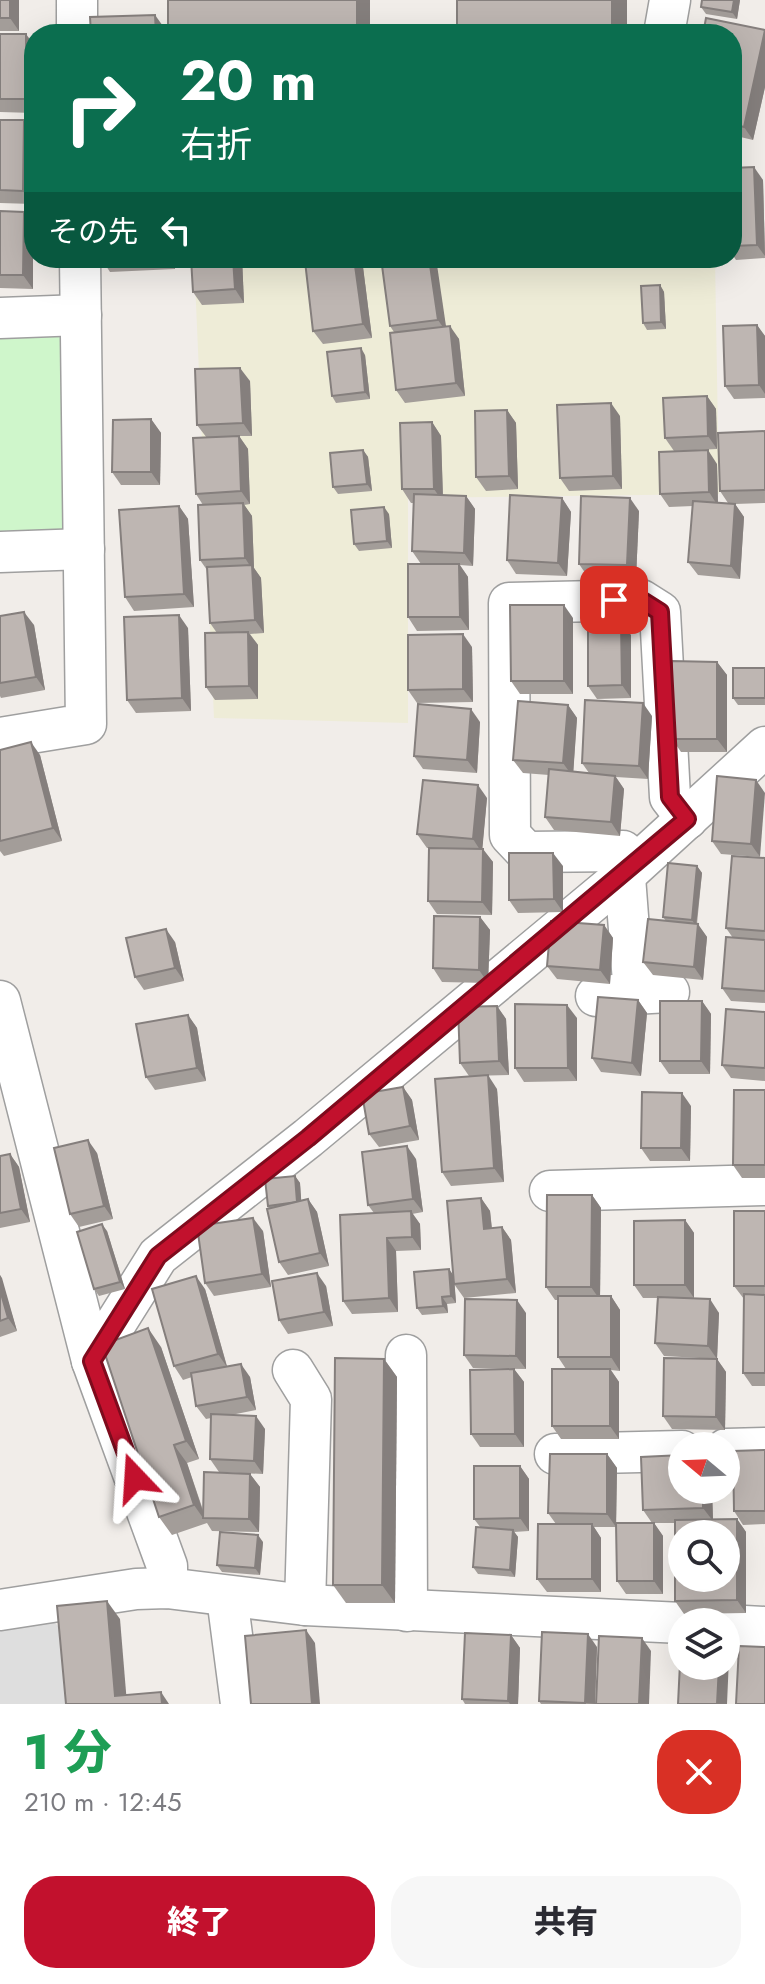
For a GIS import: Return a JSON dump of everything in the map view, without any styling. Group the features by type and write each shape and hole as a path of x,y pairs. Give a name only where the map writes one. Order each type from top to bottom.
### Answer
{"street":[{"path":"77,0 77,24"},
{"path":"666,24 670,0"},
{"path":"0,738 86,724 80,268"},
{"path":"0,318 81,315"},
{"path":"0,552 84,549"},
{"path":"633,994 627,873 623,851 526,852 510,835 509,603 641,600 660,612 670,797 687,819"},
{"path":"92,1361 158,1256 308,1138 627,873 765,747"},
{"path":"0,1001 92,1361 167,1566 167,1588"},
{"path":"550,1191 765,1185"},
{"path":"406,1355 407,1611"},
{"path":"293,1370 311,1399 305,1605"},
{"path":"740,1449 765,1448"},
{"path":"555,1454 668,1451"},
{"path":"0,1610 136,1589 167,1588 305,1605 668,1622"},
{"path":"227,1597 241,1704"},
{"path":"740,1626 765,1627"}],"shaded area":[{"path":"194,268 715,268 719,494 408,498 408,723 214,718"},
{"path":"46,1614 71,1639 77,1704 0,1704 0,1622"}],"green space":[{"path":"81,315 84,549 0,552 0,318"}],"building":[{"path":"0,0 10,0 10,18 0,18"},
{"path":"168,0 357,0 357,24 168,24"},
{"path":"457,0 612,0 612,24 457,24"},
{"path":"702,0 734,0 732,12 701,7"},
{"path":"155,15 155,24 90,24 90,17"},
{"path":"706,18 736,24 705,24"},
{"path":"742,25 765,30 742,126"},
{"path":"0,34 24,34 24,99 0,99"},
{"path":"0,120 24,120 23,191 0,190"},
{"path":"754,167 757,245 742,246 742,168"},
{"path":"0,211 24,212 23,275 0,275"},
{"path":"192,268 234,268 235,289 193,292"},
{"path":"306,268 355,268 363,324 313,331"},
{"path":"382,268 430,268 438,320 390,326"},
{"path":"660,285 661,322 643,323 641,286"},
{"path":"757,325 759,385 725,386 723,326"},
{"path":"450,326 456,383 396,390 390,333"},
{"path":"361,348 365,392 332,396 327,352"},
{"path":"240,368 243,423 197,425 195,369"},
{"path":"707,396 708,436 665,438 663,398"},
{"path":"611,403 613,476 560,478 557,405"},
{"path":"507,410 509,476 476,477 475,411"},
{"path":"151,419 151,472 112,472 113,420"},
{"path":"432,422 434,489 402,489 400,423"},
{"path":"765,431 765,490 720,491 718,433"},
{"path":"239,436 241,491 196,494 193,438"},
{"path":"363,450 367,484 333,487 330,453"},
{"path":"708,450 709,492 660,494 659,452"},
{"path":"414,494 466,496 464,553 412,551"},
{"path":"510,495 562,498 558,563 507,560"},
{"path":"581,496 630,498 627,565 579,564"},
{"path":"693,501 735,504 731,566 688,562"},
{"path":"243,503 245,558 200,560 198,505"},
{"path":"179,506 184,594 125,597 119,510"},
{"path":"384,507 387,541 354,544 351,510"},
{"path":"408,564 459,564 460,617 408,617"},
{"path":"252,565 255,620 210,623 207,567"},
{"path":"510,605 564,605 564,681 511,681"},
{"path":"24,612 36,677 0,683 0,616"},
{"path":"179,615 182,698 127,700 124,617"},
{"path":"588,622 621,622 622,685 588,686"},
{"path":"248,632 249,686 206,687 205,633"},
{"path":"463,634 463,689 408,690 408,635"},
{"path":"672,661 717,662 717,739 672,739"},
{"path":"733,668 765,668 765,698 733,698"},
{"path":"585,700 643,703 639,766 582,763"},
{"path":"518,701 568,705 563,763 513,760"},
{"path":"418,704 471,709 467,760 414,756"},
{"path":"31,742 53,828 0,841 0,750"},
{"path":"549,769 615,776 611,822 545,817"},
{"path":"717,776 756,780 751,844 712,841"},
{"path":"423,780 478,785 473,839 417,834"},
{"path":"429,848 483,849 482,902 428,901"},
{"path":"509,853 553,853 554,899 509,900"},
{"path":"732,856 765,858 765,931 726,928"},
{"path":"668,863 697,866 692,920 663,917"},
{"path":"434,916 480,917 479,970 433,968"},
{"path":"648,919 698,924 694,967 643,962"},
{"path":"551,921 604,925 600,970 547,966"},
{"path":"166,929 175,968 135,977 126,938"},
{"path":"726,937 765,940 765,991 722,988"},
{"path":"598,997 638,1000 632,1063 592,1058"},
{"path":"660,1001 702,1001 701,1061 660,1061"},
{"path":"515,1004 567,1005 568,1068 515,1068"},
{"path":"497,1006 499,1061 460,1063 458,1007"},
{"path":"726,1009 765,1012 765,1068 722,1065"},
{"path":"188,1015 197,1068 146,1077 136,1024"},
{"path":"488,1075 494,1168 442,1172 435,1079"},
{"path":"403,1087 410,1126 369,1134 362,1094"},
{"path":"734,1090 765,1090 765,1165 733,1165"},
{"path":"642,1092 682,1093 681,1148 641,1148"},
{"path":"88,1140 104,1206 70,1214 54,1148"},
{"path":"407,1146 413,1199 368,1205 362,1152"},
{"path":"10,1154 21,1209 0,1213 0,1156"},
{"path":"295,1176 297,1202 268,1206 265,1179"},
{"path":"547,1195 592,1195 591,1287 546,1287"},
{"path":"481,1198 484,1229 502,1227 507,1279 454,1284 447,1201"},
{"path":"308,1199 320,1253 279,1262 267,1209"},
{"path":"411,1211 412,1237 387,1238 389,1298 343,1301 340,1215"},
{"path":"734,1211 765,1211 765,1286 734,1286"},
{"path":"253,1218 262,1274 205,1283 197,1226"},
{"path":"685,1220 685,1285 634,1285 634,1221"},
{"path":"102,1224 120,1282 94,1289 77,1232"},
{"path":"449,1269 451,1296 442,1297 443,1306 417,1308 414,1272"},
{"path":"317,1273 324,1312 279,1320 272,1281"},
{"path":"196,1276 218,1354 174,1366 152,1289"},
{"path":"0,1290 8,1318 0,1321"},
{"path":"744,1294 765,1295 765,1373 743,1373"},
{"path":"558,1296 611,1296 611,1357 558,1357"},
{"path":"658,1297 710,1299 708,1346 655,1343"},
{"path":"465,1299 517,1300 516,1356 464,1355"},
{"path":"148,1328 186,1441 174,1445 194,1505 159,1517 102,1345"},
{"path":"335,1358 384,1359 382,1585 333,1585"},
{"path":"664,1358 717,1359 716,1417 663,1416"},
{"path":"241,1364 247,1397 196,1406 191,1373"},
{"path":"514,1369 515,1434 471,1434 470,1370"},
{"path":"552,1369 610,1369 610,1426 552,1426"},
{"path":"211,1414 256,1416 254,1461 210,1459"},
{"path":"765,1450 765,1511 734,1511 734,1504 740,1504 740,1451"},
{"path":"550,1454 607,1454 607,1514 548,1513"},
{"path":"668,1456 668,1504 703,1504 703,1508 643,1510 641,1457"},
{"path":"474,1466 520,1466 520,1518 474,1519"},
{"path":"204,1472 250,1474 249,1519 203,1518"},
{"path":"616,1523 654,1523 654,1581 617,1581"},
{"path":"538,1524 592,1524 592,1579 537,1579"},
{"path":"476,1527 513,1530 510,1570 473,1567"},
{"path":"220,1532 258,1535 255,1568 217,1565"},
{"path":"675,1592 737,1592 737,1600 675,1601"},
{"path":"107,1601 115,1696 161,1692 162,1704 66,1704 57,1606"},
{"path":"306,1630 312,1704 251,1704 245,1636"},
{"path":"542,1632 588,1634 585,1703 539,1701"},
{"path":"465,1633 511,1635 508,1701 462,1699"},
{"path":"599,1636 642,1638 639,1704 596,1704"},
{"path":"740,1646 765,1647 765,1704 736,1704"},
{"path":"679,1680 718,1680 717,1704 678,1704"}],"route":[{"path":"135,1478 92,1361 158,1256 308,1138 627,873 687,819 670,797 662,687 665,660 660,612 641,600 614,600"}]}
